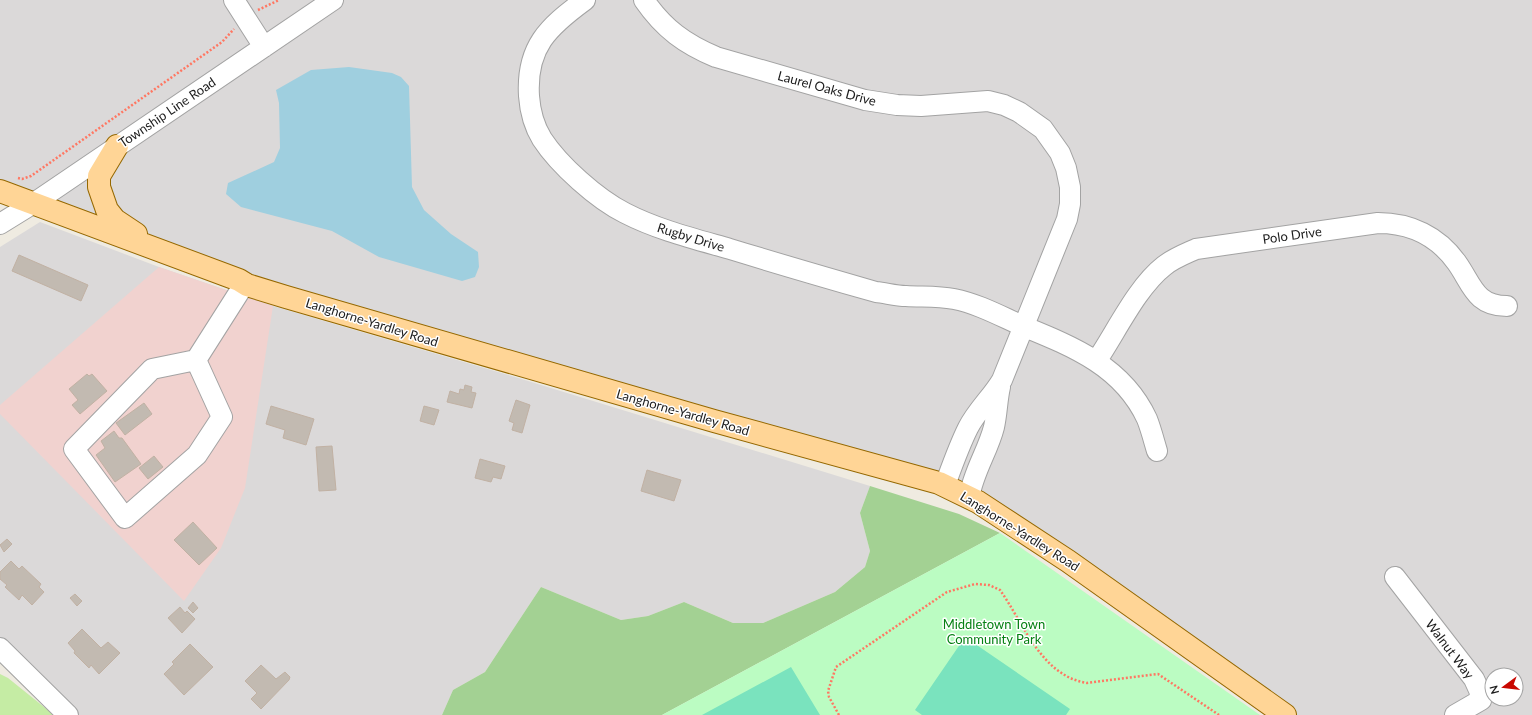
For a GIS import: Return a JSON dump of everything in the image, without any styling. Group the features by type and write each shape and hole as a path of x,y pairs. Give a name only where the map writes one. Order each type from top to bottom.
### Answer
{"main road":[{"path":"117,146 100,176 99,187 102,198 115,220 160,250"},
{"name":"Langhorne-Yardley Road","path":"7,184 34,203 245,283 458,348 945,485 969,498 1068,561 1285,715"}],"street":[{"path":"234,0 243,18 264,47"},
{"name":"Township Line Road","path":"0,224 34,203 334,0"},
{"name":"Rugby Drive","path":"585,0 558,21 547,32 538,47 531,63 528,78 529,107 542,139 558,159 605,201 624,213 649,225 694,239 876,292 904,296 929,296 955,300 988,310 1061,342 1096,360 1110,372 1137,403 1147,419 1157,451"},
{"name":"Laurel Oaks Drive","path":"644,0 661,22 674,34 693,47 716,57 865,100 915,105 967,102 993,103 1019,112 1043,129 1060,153 1066,168 1070,187 1070,204 1059,242 1002,380 996,403 994,428 974,478 969,498"},
{"name":"Polo Drive","path":"1096,360 1139,293 1163,267 1173,260 1196,249 1378,223 1394,223 1408,226 1433,238 1456,262 1473,291 1484,301 1496,306 1507,306"},
{"path":"196,360 222,417 197,455 125,518 74,450 152,369 196,360 245,283"},
{"name":"Laurel Oaks Drive","path":"945,485 968,428 1002,380"},
{"name":"Walnut Way","path":"1395,578 1474,679 1479,690 1481,700 1455,715"},
{"path":"0,648 68,715"}],"path":[{"path":"7,184 37,172 222,42 243,18 278,0"},
{"path":"839,715 828,697 828,691 836,667 947,592 975,584 989,585 1000,590 1038,651 1050,664 1066,676 1078,682 1087,683 1158,674 1219,715"}],"shaded area":[{"path":"0,0 1532,0 1532,715 1285,715 978,502 458,348 0,191"},
{"path":"40,222 159,267 273,306 515,377 870,486 860,513 870,551 865,567 835,592 763,623 733,623 684,602 648,616 621,620 541,587 485,672 453,690 442,715 78,715 0,638 0,247"},
{"path":"159,267 273,306 245,488 221,548 184,601 0,414 0,405"}],"green space":[{"path":"870,486 959,514 1000,533 662,715 442,715 453,690 485,672 541,587 621,620 648,616 684,602 733,623 763,623 835,592 865,567 870,551 860,513"},
{"name":"Middletown Town Community Park","path":"1000,533 1260,715 662,715"},
{"path":"965,637 1070,709 1066,715 922,715 915,710"},
{"path":"791,667 820,715 702,715"},
{"path":"0,674 8,678 54,715 0,715"}],"water":[{"path":"349,67 392,73 401,77 409,86 412,187 424,210 451,234 478,252 479,267 475,277 462,281 379,257 332,231 241,207 226,194 228,183 274,162 280,148 279,103 276,90 311,70"}],"building":[{"path":"19,255 88,285 81,301 12,271"},
{"path":"87,374 89,376 92,374 107,391 80,414 72,405 78,400 69,389"},
{"path":"465,385 472,387 471,392 476,393 472,408 447,402 450,391 459,394 460,389 464,390"},
{"path":"516,400 530,405 522,433 512,430 514,423 509,421"},
{"path":"144,403 152,414 125,435 116,423"},
{"path":"271,406 314,419 306,445 283,438 285,430 266,424"},
{"path":"424,406 439,410 434,425 420,421"},
{"path":"114,431 119,438 122,438 141,464 115,482 96,455 105,448 101,441"},
{"path":"332,446 336,490 319,491 316,447"},
{"path":"154,456 163,467 148,479 139,468"},
{"path":"480,459 505,466 501,479 493,477 491,482 475,478"},
{"path":"647,470 681,480 674,501 641,491"},
{"path":"193,522 217,548 199,565 174,540"},
{"path":"7,539 12,544 4,552 0,545"},
{"path":"11,561 19,569 22,566 41,584 39,587 44,592 32,605 22,595 19,600 5,587 7,585 0,579 0,572"},
{"path":"75,594 82,601 77,606 70,598"},
{"path":"193,602 198,608 193,613 188,608"},
{"path":"180,607 185,613 187,611 195,619 182,633 168,618"},
{"path":"82,629 101,648 108,642 120,653 99,674 91,665 89,668 74,653 75,651 68,643"},
{"path":"190,644 213,667 184,695 164,674 174,664 172,662"},
{"path":"261,665 276,679 285,672 290,677 289,680 261,709 251,699 257,693 245,681"}]}
